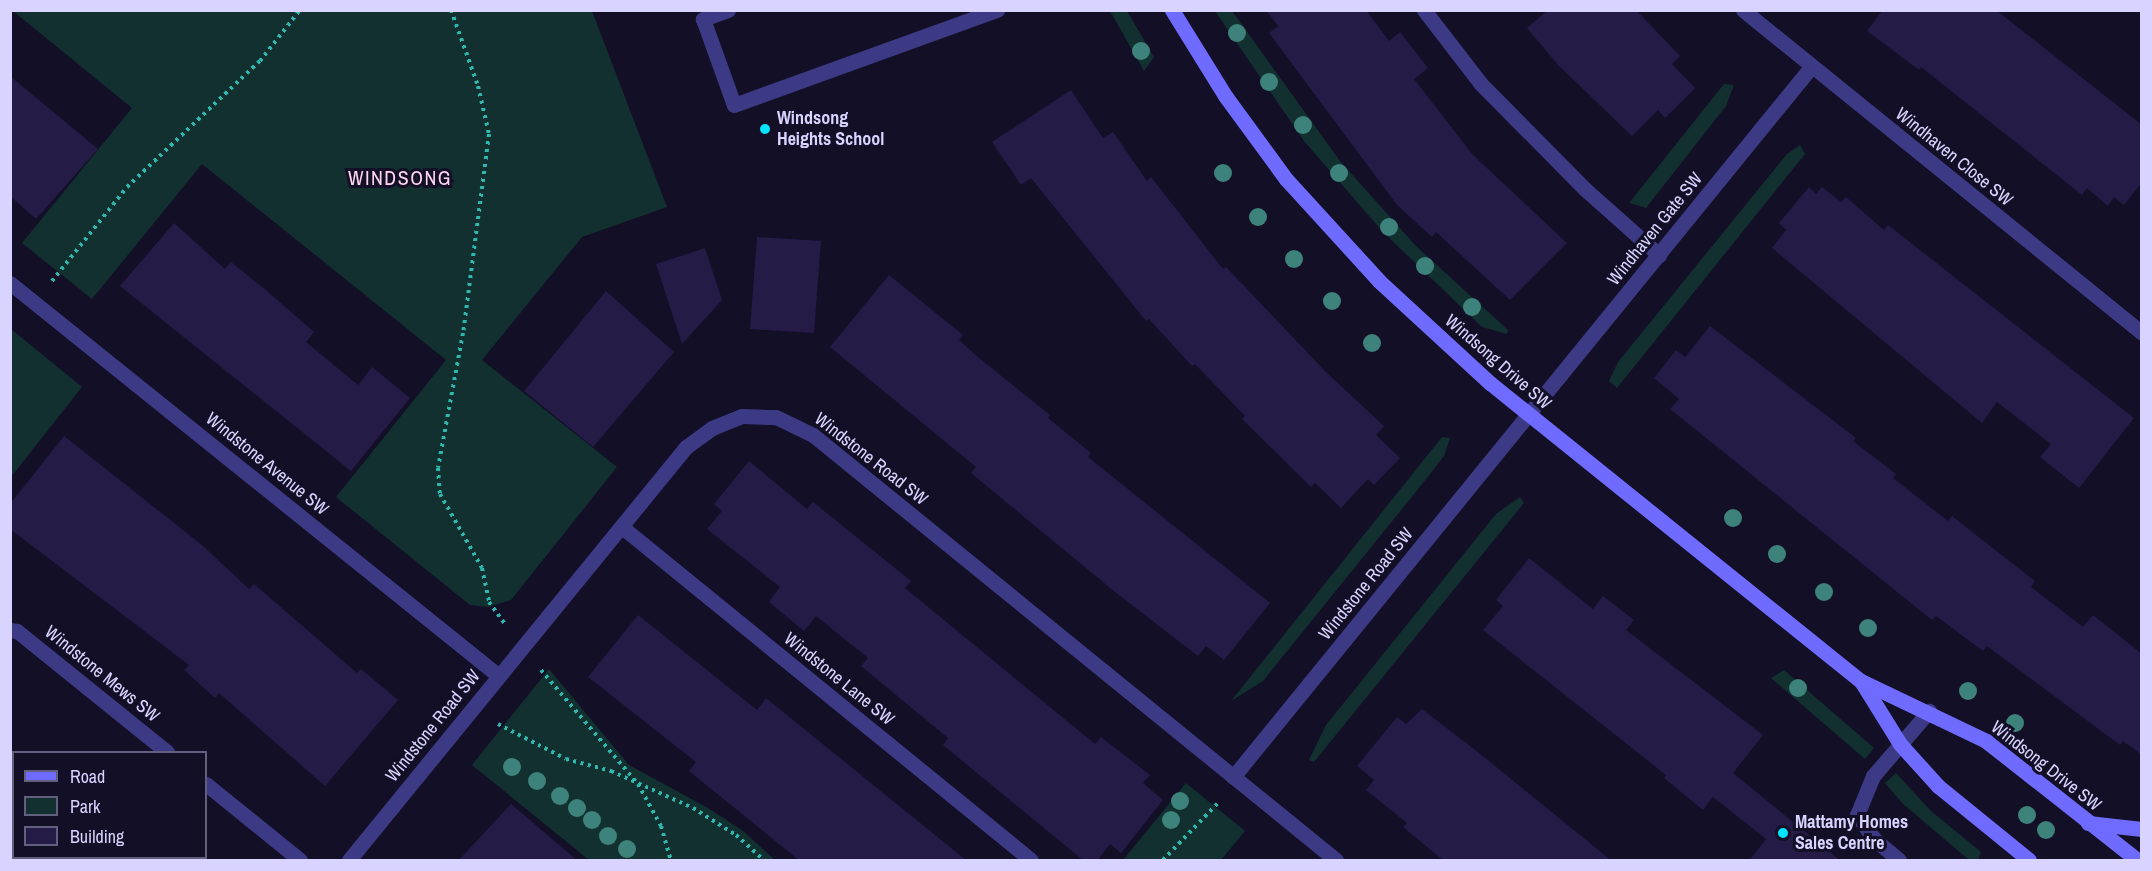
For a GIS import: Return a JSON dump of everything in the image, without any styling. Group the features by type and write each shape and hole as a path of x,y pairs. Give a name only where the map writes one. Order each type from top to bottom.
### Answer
{"street":[{"path":"728,10 703,19 734,105 997,10"},
{"name":"Windsong Drive SW","path":"1172,10 1226,97 1286,179 1379,281 1529,416 1861,681 1929,711 1986,741 2137,861"},
{"path":"1424,10 1481,84 1586,190 1659,255"},
{"name":"Windhaven Close SW","path":"1743,10 1810,67 2142,333"},
{"name":"Windhaven Gate SW","path":"1529,416 1810,67"},
{"name":"Windstone Avenue SW","path":"10,283 499,676"},
{"name":"Windstone Road SW","path":"349,861 686,447 712,428 742,416 776,417 813,435 1336,861"},
{"name":"Windstone Road SW","path":"1235,779 1529,416"},
{"name":"Windstone Lane SW","path":"622,527 1031,861"},
{"name":"Windstone Mews SW","path":"10,630 17,631 165,751"},
{"name":"Windsong Drive SW","path":"1861,681 1900,744 1938,786 2020,858"},
{"path":"1899,861 1875,840 1857,815 1873,776 1929,711"},
{"path":"207,785 300,861"},
{"path":"2088,823 2142,829"}],"path":[{"path":"35,303 127,187 260,61 300,10"},
{"path":"451,10 478,86 489,134 464,333 438,468 440,494 482,568 489,602 522,648 638,784 661,826 671,861"},
{"path":"473,707 515,736 545,750 638,784 693,808 736,835 764,861"},
{"path":"1163,861 1235,779"}],"green space":[{"path":"13,11 592,11 667,207 582,237 482,360 617,467 511,600 488,607 470,605 336,497 446,360 202,164 92,299 22,243 132,108"},
{"path":"1110,11 1127,11 1154,57 1144,71"},
{"path":"1215,11 1232,11 1340,161 1416,246 1508,330 1507,334 1482,327 1383,232 1304,141"},
{"path":"1724,84 1734,85 1726,106 1646,208 1629,203"},
{"path":"1800,145 1805,154 1617,388 1609,381 1618,362 1787,154"},
{"path":"11,329 82,387 11,477"},
{"path":"1442,437 1450,438 1444,456 1423,483 1263,681 1231,701"},
{"path":"1520,497 1524,503 1314,762 1309,760 1326,725 1496,514"},
{"path":"549,669 629,765 708,808 743,831 775,860 589,860 472,765"},
{"path":"1784,670 1874,748 1865,759 1771,678"},
{"path":"1896,773 1931,811 1981,852 1978,860 1969,860 1902,803 1885,783"},
{"path":"1186,783 1245,831 1221,860 1123,860"}],"building":[{"path":"1266,10 1366,10 1389,41 1400,32 1428,68 1414,79 1473,155 1567,243 1510,300 1436,232 1432,237 1397,205 1269,33 1278,26"},
{"path":"1548,10 1636,10 1680,56 1672,64 1695,88 1665,118 1658,110 1632,136 1558,65 1527,28"},
{"path":"1883,10 1996,10 2142,125 2142,182 2124,205 2114,197 2108,206 2087,188 2082,195 1921,67 1919,70 1867,31"},
{"path":"10,76 98,149 36,219 10,196"},
{"path":"1071,90 1103,138 1113,132 1147,181 1151,177 1223,269 1226,267 1327,373 1384,426 1376,435 1400,458 1374,485 1368,479 1341,508 1315,483 1311,487 1242,419 1245,416 1195,364 1192,366 1149,319 1146,321 1031,178 1021,185 992,142"},
{"path":"1809,187 1816,194 1822,187 1841,202 1846,197 1884,230 1888,225 2134,418 2079,488 2040,457 2051,444 1997,402 1982,423 1772,248 1786,230 1779,223"},
{"path":"174,223 225,269 231,262 314,332 306,342 358,385 372,367 410,398 351,471 120,286"},
{"path":"757,237 821,241 814,333 750,329"},
{"path":"705,248 722,300 682,344 656,264"},
{"path":"889,275 963,335 959,340 1050,415 1048,418 1091,453 1088,457 1270,603 1224,660 1206,646 1198,656 1115,592 971,473 976,467 830,347"},
{"path":"606,291 674,352 593,447 524,391"},
{"path":"1710,326 1856,438 1853,441 1896,474 1893,478 1948,521 1952,516 2035,581 2031,587 2083,627 2093,615 2142,654 2142,755 2123,741 2120,745 1987,646 1983,651 1936,616 1932,620 1670,409 1679,399 1654,378 1676,350 1685,357"},
{"path":"64,436 202,545 249,589 254,584 357,673 361,669 398,700 325,786 219,693 215,698 184,670 189,665 10,529 10,504"},
{"path":"749,461 807,509 813,502 911,581 905,588 1095,744 1101,737 1150,775 1143,783 1163,800 1121,853 1110,844 1097,861 1084,861 943,745 948,738 861,666 868,658 816,616 804,631 769,602 780,587 707,529 722,511 714,504"},
{"path":"1529,558 1593,609 1603,596 1634,620 1626,630 1763,735 1733,773 1841,861 1749,861 1766,839 1713,797 1703,810 1664,778 1666,775 1483,630 1503,606 1496,600"},
{"path":"638,615 757,710 766,698 967,861 800,861 689,771 696,762 588,677"},
{"path":"1422,709 1612,861 1444,861 1403,827 1407,823 1366,790 1374,780 1357,766 1397,717 1406,724"},
{"path":"511,804 578,861 458,861"}],"place":[{"name":"Windsong Heights School","path":"765,129"},
{"name":"Mattamy Homes Sales Centre","path":"1783,833"}],"district":[{"name":"WINDSONG","path":"400,177"}]}
